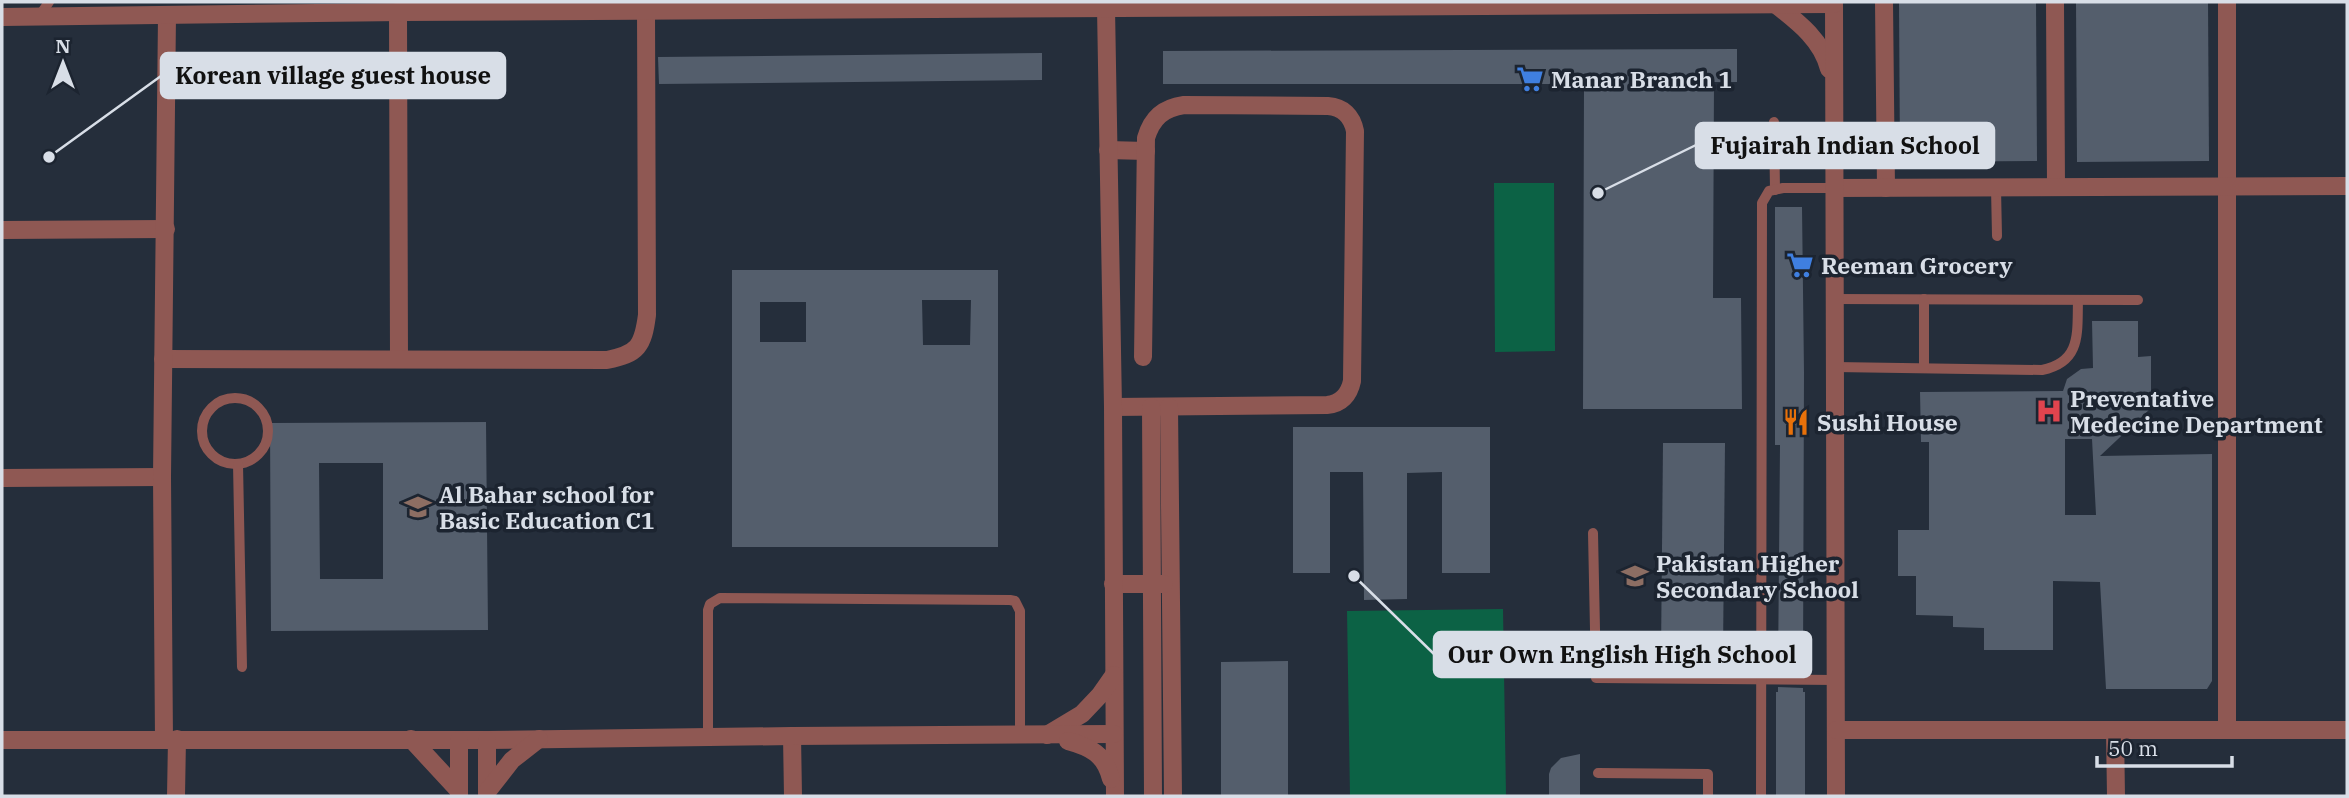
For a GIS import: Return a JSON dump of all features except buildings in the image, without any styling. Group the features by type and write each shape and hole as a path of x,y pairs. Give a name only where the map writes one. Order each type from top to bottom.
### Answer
{"street":[{"path":"459,2 477,12"},
{"path":"1884,2 1886,188"},
{"path":"2055,2 2056,187"},
{"path":"2227,2 2227,730"},
{"path":"1777,3 1801,24 1825,53 1834,86"},
{"path":"2,17 316,13 404,8 477,12 577,6 646,10 835,6 1040,5 1106,8 1188,4 1834,3 1836,796"},
{"path":"399,359 404,8"},
{"path":"1106,8 1113,407 1115,794"},
{"path":"163,359 607,360 628,356 640,343 647,315 646,10"},
{"path":"167,15 162,477 171,740 176,796"},
{"path":"1113,407 1327,405 1339,402 1348,394 1352,381 1355,131 1347,113 1335,107 1174,107 1163,111 1149,127 1146,152 1143,357"},
{"path":"1108,150 1146,152"},
{"path":"1834,188 2347,186"},
{"path":"2,230 166,229"},
{"path":"1160,407 1171,584 1173,796"},
{"path":"1153,796 1152,584 1160,407"},
{"path":"2,478 162,477"},
{"path":"1114,584 1171,584"},
{"path":"1047,735 1082,714 1114,675"},
{"path":"1836,730 2347,730"},
{"path":"2115,730 2116,796"},
{"path":"2,740 487,740 1114,734"},
{"path":"1047,735 1089,747 1108,765 1115,794"},
{"path":"792,736 793,796"},
{"path":"487,794 512,760 539,738"},
{"path":"411,740 459,794"},
{"path":"459,740 459,794"},
{"path":"487,740 487,794"}],"lane":[{"path":"38,18 49,2"},
{"path":"301,2 316,13"},
{"path":"1774,122 1775,190"},
{"path":"1761,796 1762,204 1769,191 1783,188 1834,188"},
{"path":"1996,188 1997,236"},
{"path":"1834,299 2138,300"},
{"path":"1924,299 1924,368"},
{"path":"1835,368 2052,368 2061,364 2074,349 2077,340 2078,300"},
{"path":"238,398 260,409 266,419 268,431 266,443 260,453 250,461 238,464 226,463 207,449 203,425 207,414 215,405 238,398"},
{"path":"238,464 242,667"},
{"path":"1594,533 1596,678 1836,680"},
{"path":"708,737 708,610 710,604 720,598 1015,601 1020,611 1020,735"},
{"path":"1598,773 1708,774 1708,796"}],"green space":[{"path":"1494,183 1554,183 1555,351 1495,352"},
{"path":"1503,609 1506,796 1350,796 1347,611"}],"place":[{"name":"Manar Branch 1","path":"1530,79"},
{"name":"Korean village guest house","path":"49,157"},
{"name":"Fujairah Indian School","path":"1598,193"},
{"name":"Reeman Grocery","path":"1800,265"},
{"name":"Preventative Medecine Department","path":"2049,411"},
{"name":"Sushi House","path":"1796,422"},
{"name":"Al Bahar school for Basic Education C1","path":"418,507"},
{"name":"Our Own English High School","path":"1354,576"},
{"name":"Pakistan Higher Secondary School","path":"1635,576"}]}
